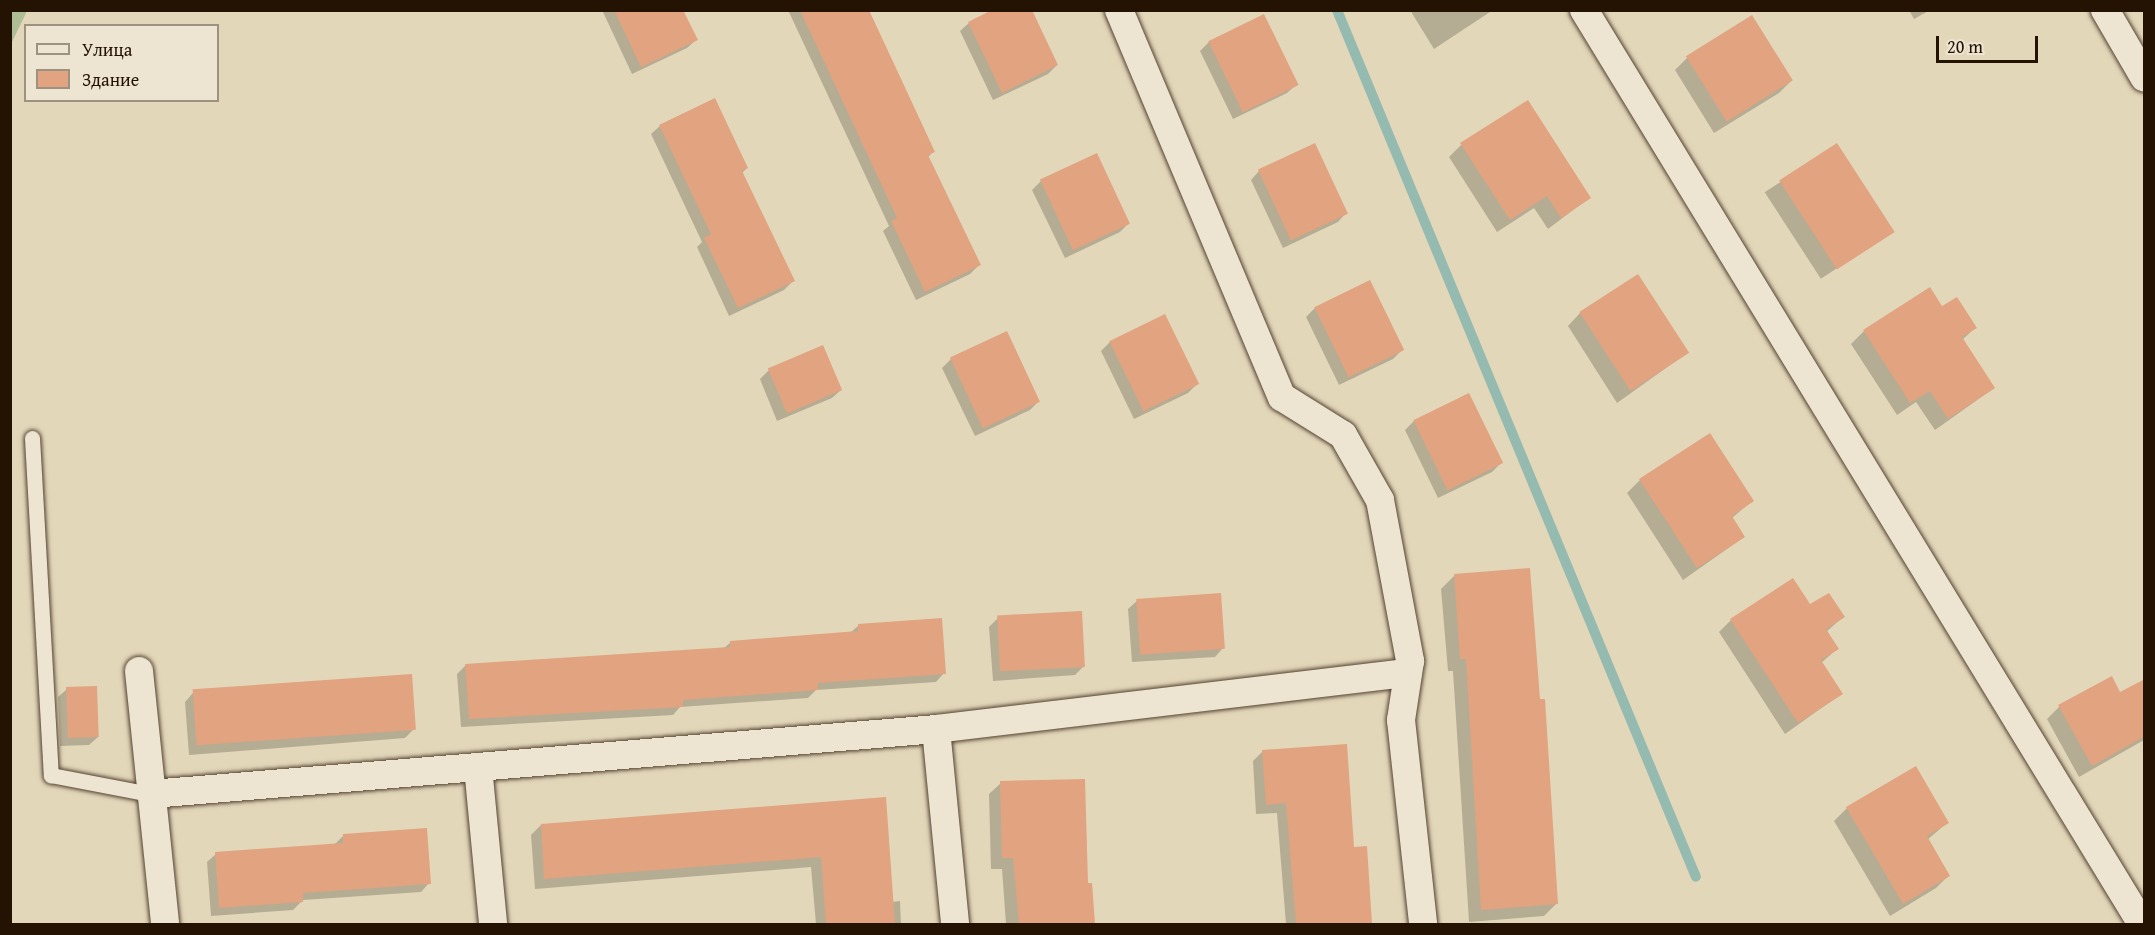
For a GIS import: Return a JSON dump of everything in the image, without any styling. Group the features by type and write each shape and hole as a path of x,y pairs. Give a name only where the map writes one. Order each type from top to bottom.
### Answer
{"street":[{"path":"1119,10 1282,397 1343,435 1380,500 1410,661 1401,720 1423,924"},
{"path":"1584,10 2143,924"},
{"path":"2105,10 2145,77"},
{"path":"139,671 165,924"},
{"path":"151,794 936,729 1408,673"},
{"path":"936,729 955,924"},
{"path":"478,767 493,924"}],"lane":[{"path":"32,438 51,775 151,794"}],"green space":[{"path":"10,11 27,11 11,44"}],"building":[{"path":"614,10 683,10 698,40 641,67"},
{"path":"800,10 869,10 935,152 928,155 981,265 925,292 891,221 897,218"},
{"path":"992,10 1032,10 1058,65 1002,93 968,22"},
{"path":"1264,14 1299,85 1243,112 1208,41"},
{"path":"1752,15 1793,80 1727,122 1686,56"},
{"path":"715,98 748,168 742,171 795,281 738,308 704,238 711,234 659,125"},
{"path":"1528,100 1591,198 1561,218 1547,196 1510,220 1460,143"},
{"path":"1315,143 1348,214 1291,240 1258,170"},
{"path":"1837,143 1895,232 1837,269 1779,181"},
{"path":"1097,153 1130,224 1073,250 1040,180"},
{"path":"1638,274 1689,353 1630,391 1579,312"},
{"path":"1370,280 1404,350 1348,377 1314,307"},
{"path":"1930,287 1942,306 1957,297 1977,328 1962,337 1995,388 1948,419 1930,391 1910,403 1863,330"},
{"path":"1165,314 1199,384 1143,411 1109,341"},
{"path":"1007,331 1040,402 983,428 950,358"},
{"path":"823,345 842,390 787,414 768,368"},
{"path":"1469,393 1503,463 1447,490 1413,420"},
{"path":"1710,433 1754,501 1732,516 1745,537 1697,568 1639,479"},
{"path":"1530,568 1540,699 1545,699 1558,904 1481,910 1466,659 1460,659 1454,574"},
{"path":"1793,578 1810,604 1829,593 1845,617 1826,629 1839,649 1821,660 1843,694 1798,723 1730,619"},
{"path":"1221,593 1225,649 1140,655 1136,599"},
{"path":"1082,611 1085,667 1000,671 997,615"},
{"path":"942,618 946,674 818,683 818,690 683,700 683,707 469,719 465,664 730,647 730,641 858,631 858,624"},
{"path":"412,674 416,730 196,745 193,689"},
{"path":"2112,676 2120,692 2145,679 2145,736 2092,766 2058,705"},
{"path":"97,686 99,737 68,738 66,687"},
{"path":"1347,744 1354,847 1367,846 1372,924 1296,924 1286,803 1266,805 1262,750"},
{"path":"1916,766 1949,823 1927,836 1950,876 1903,904 1846,807"},
{"path":"1085,779 1088,883 1092,883 1095,924 1019,924 1013,858 1002,858 1000,781"},
{"path":"886,797 895,924 826,924 821,857 544,879 541,824"},
{"path":"427,828 431,884 303,893 303,902 219,908 215,852 343,843 343,834"}],"waterway":[{"path":"1337,10 1696,877"}]}
